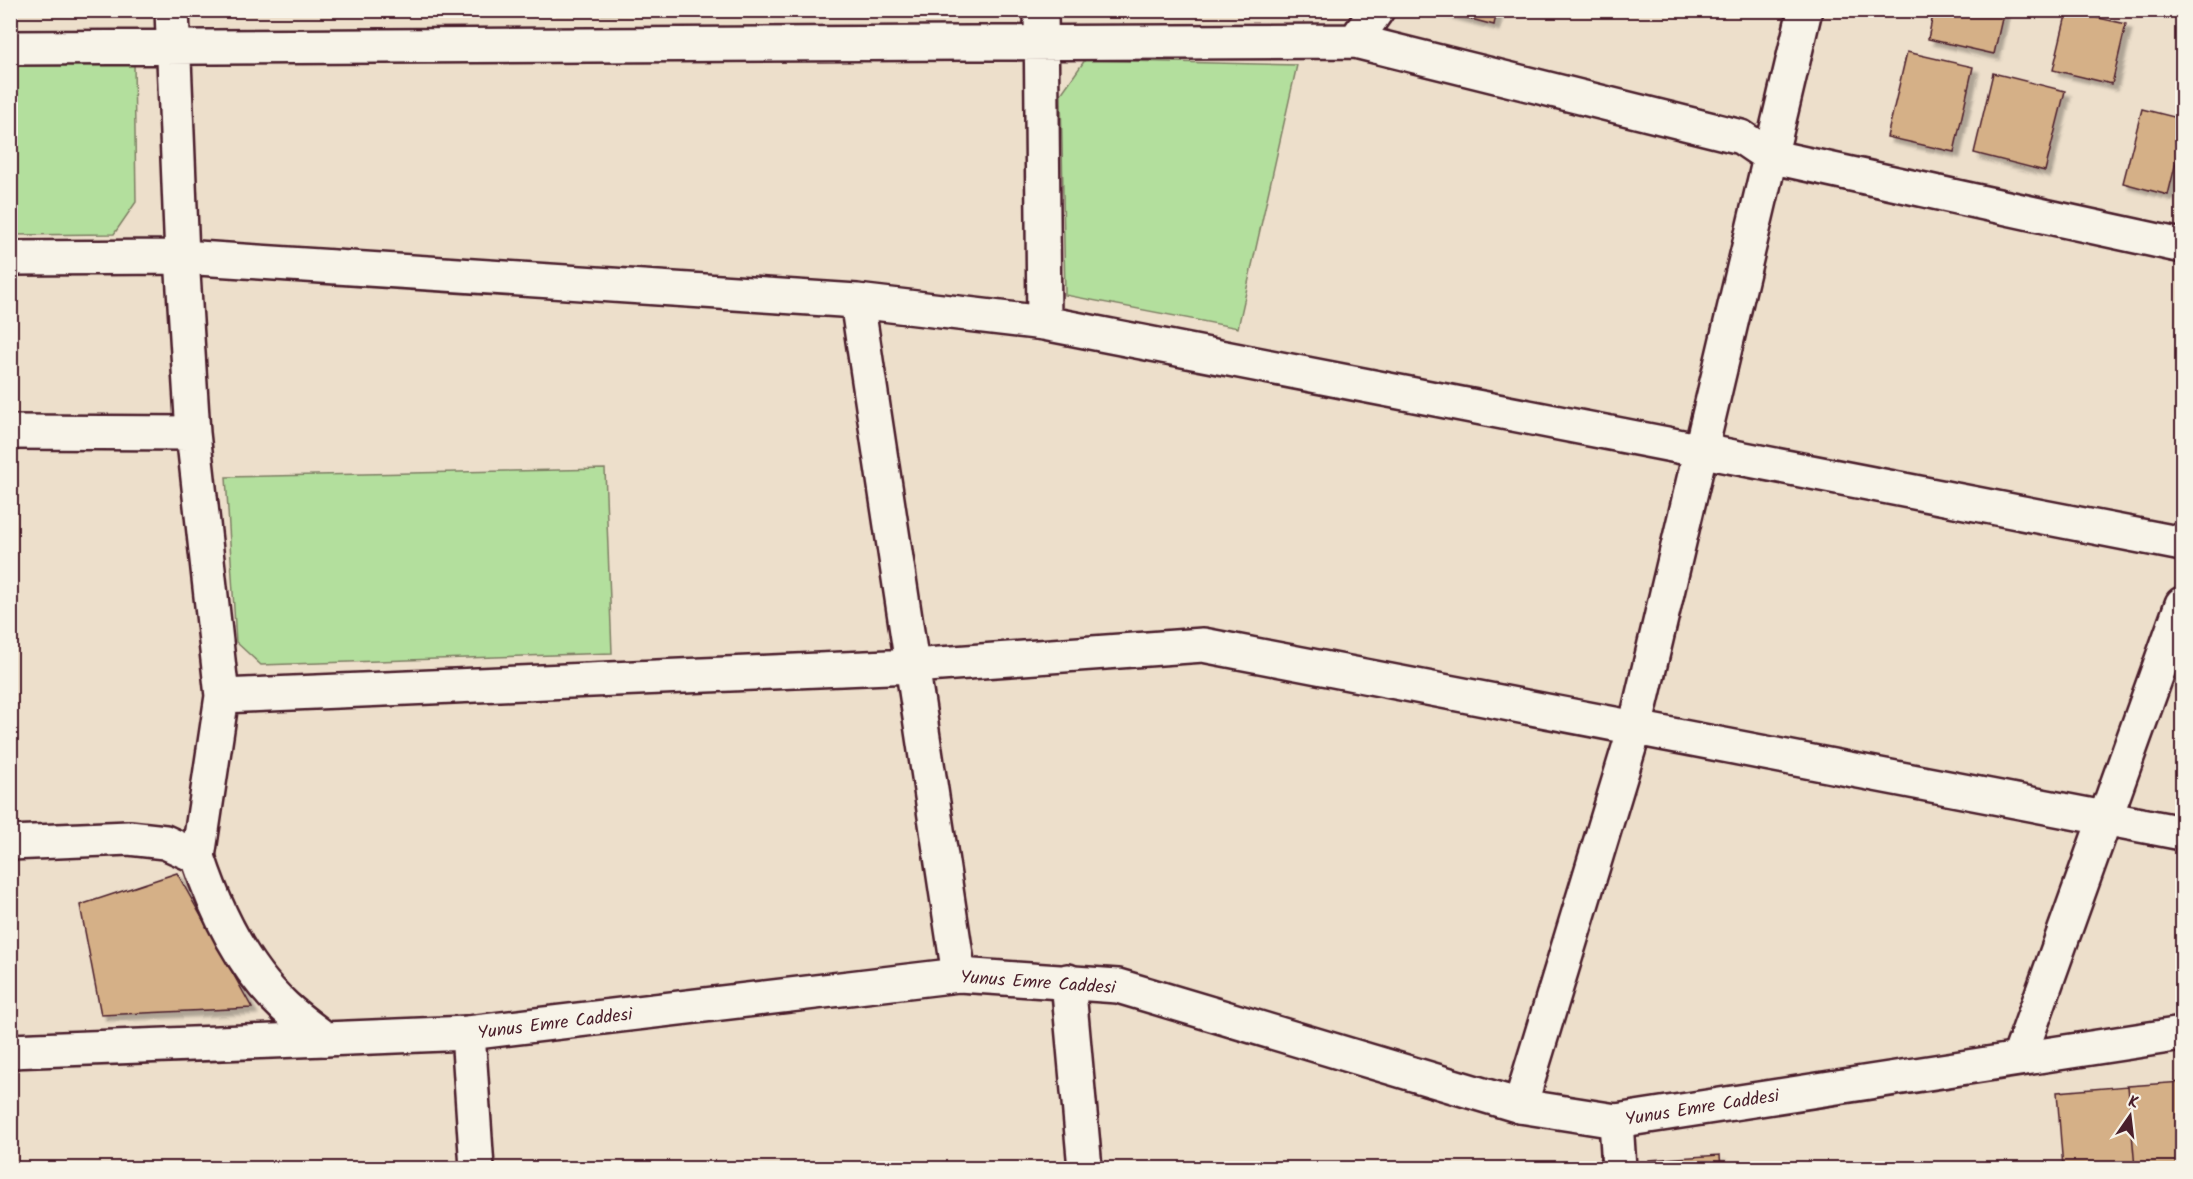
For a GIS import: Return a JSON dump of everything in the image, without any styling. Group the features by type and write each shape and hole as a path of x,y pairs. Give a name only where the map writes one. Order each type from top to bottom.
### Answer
{"street":[{"path":"172,10 182,257 193,434 222,696 198,856 209,891 228,933 255,972 285,1007 325,1039"},
{"path":"1041,10 1044,323"},
{"path":"1355,41 1377,10"},
{"path":"1520,1106 1635,728 1805,10"},
{"path":"10,48 1355,41 1742,137 1769,156 2182,246"},
{"path":"10,258 182,257 857,301 1044,323 2182,544"},
{"path":"857,301 959,975"},
{"path":"10,432 193,434"},
{"path":"2019,1058 2182,604"},
{"path":"222,696 912,666 1203,645 2182,833"},
{"path":"10,843 129,838 165,842 198,856"},
{"name":"Yunus Emre Caddesi","path":"10,1051 468,1033 959,975 1118,986 1520,1106 1616,1121 2182,1034"},
{"path":"1068,981 1085,1168"},
{"path":"468,1033 477,1168"},
{"path":"1616,1121 1619,1168"}],"green space":[{"path":"544,10 876,10 544,15"},
{"path":"1085,60 1297,65 1238,328 1065,295 1061,94"},
{"path":"134,63 136,202 114,234 11,235 10,64"},
{"path":"605,469 612,653 261,665 236,642 226,477"}],"building":[{"path":"1437,10 1497,10 1494,25"},
{"path":"1934,10 2004,10 1994,54 1928,39"},
{"path":"2067,11 2126,24 2112,84 2053,70"},
{"path":"1907,52 1973,67 1954,152 1887,137"},
{"path":"2182,58 2182,97 2175,95"},
{"path":"1993,73 2065,91 2045,171 1974,153"},
{"path":"2142,109 2182,119 2182,137 2168,195 2123,183"},
{"path":"177,873 252,1008 101,1015 80,905"},
{"path":"2182,1082 2182,1168 2135,1168 2128,1086"},
{"path":"2128,1086 2135,1168 2063,1168 2057,1092"},
{"path":"1720,1155 1721,1168 1649,1168 1649,1160"}]}
